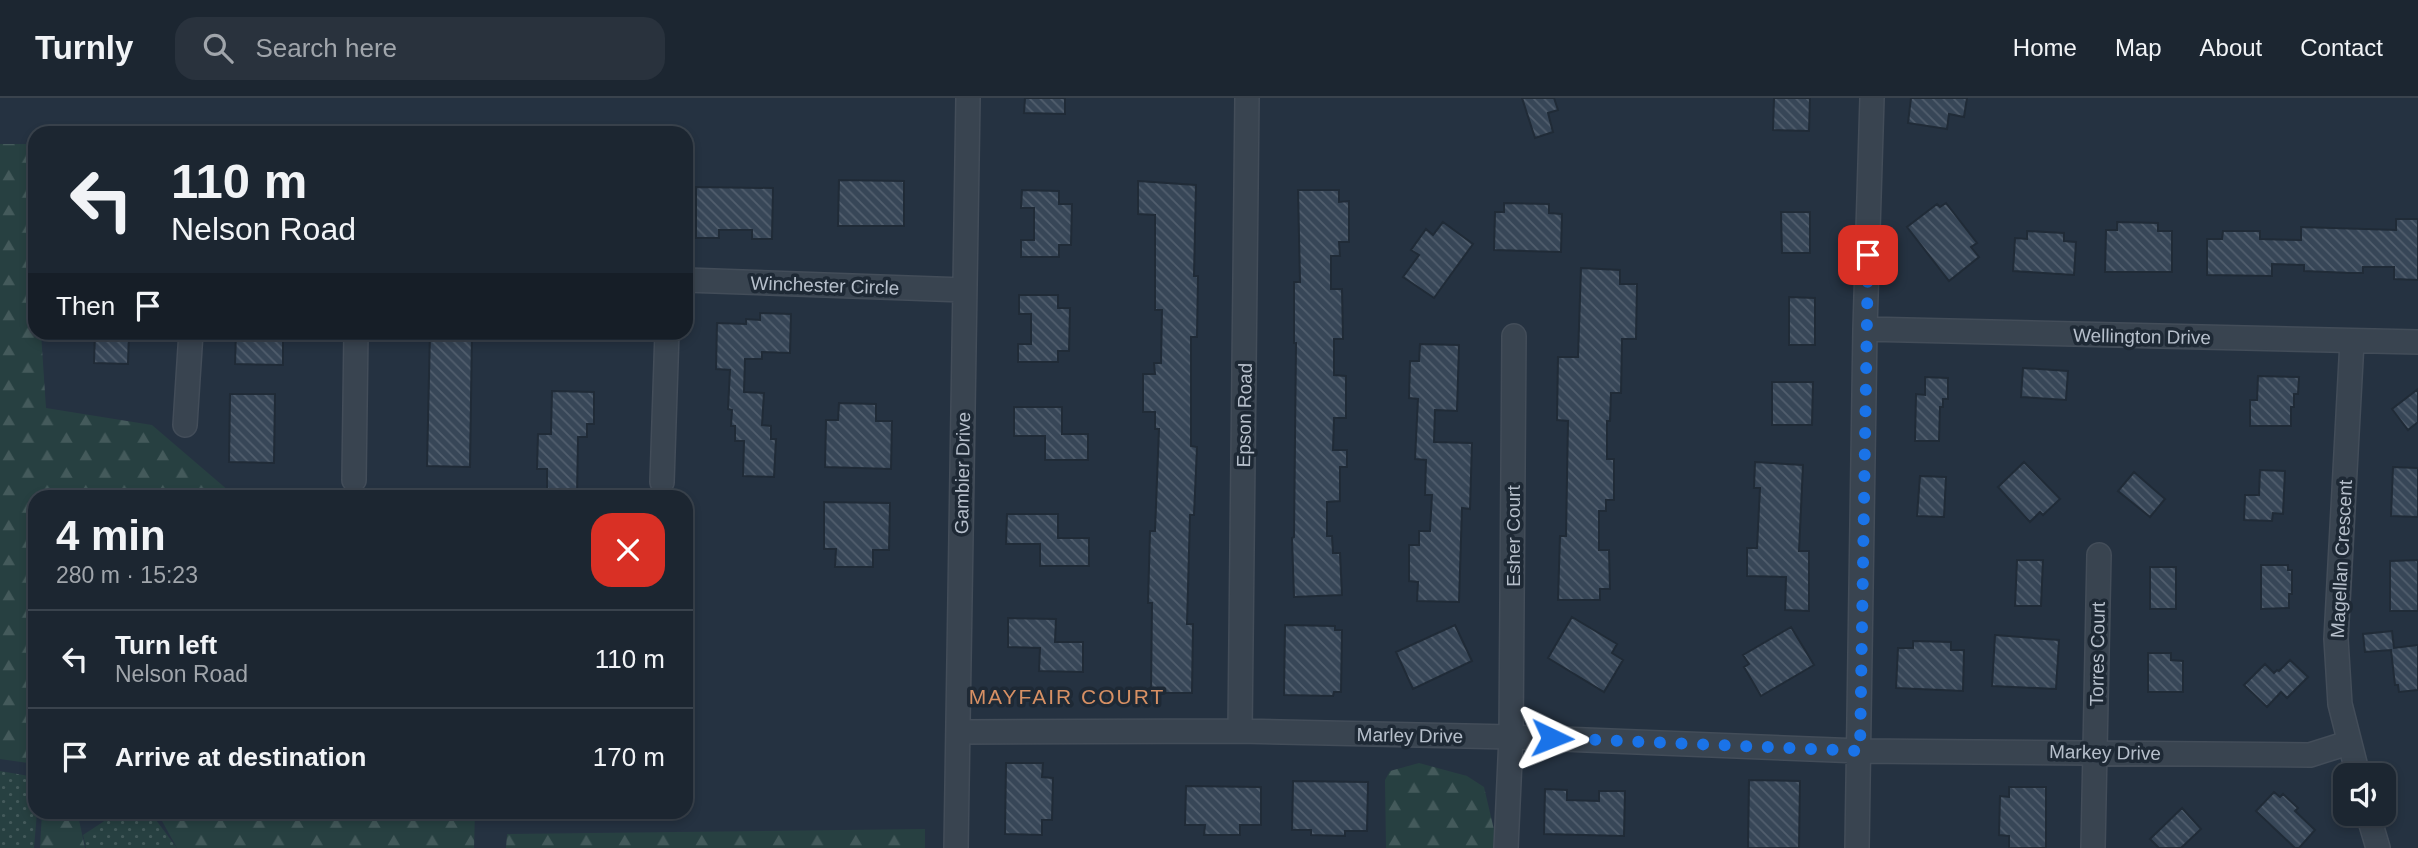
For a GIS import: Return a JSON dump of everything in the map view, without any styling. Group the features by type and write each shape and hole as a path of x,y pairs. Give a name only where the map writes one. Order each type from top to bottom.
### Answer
{"street":[{"name":"Gambier Drive","path":"956,848 968,98"},
{"name":"Epson Road","path":"1240,731 1247,98"},
{"path":"1857,848 1865,329 1872,98"},
{"name":"Winchester Circle","path":"693,280 964,290"},
{"name":"Wellington Drive","path":"1865,329 2418,342"},
{"name":"Esher Court","path":"1506,848 1511,737 1514,336"},
{"path":"185,425 190,340"},
{"path":"354,480 356,340"},
{"path":"662,482 667,340"},
{"name":"Magellan Crescent","path":"2352,341 2336,639 2340,704 2354,763"},
{"name":"Torres Court","path":"2093,848 2099,555"},
{"name":"Marley Drive","path":"959,733 1240,731 1511,737 1860,751"},
{"name":"Markey Drive","path":"1860,751 2310,755 2348,743"},
{"path":"2372,826 2378,848"}],"green space":[{"path":"0,144 26,144 28,340 41,340 46,408 152,425 228,490 28,490 28,763 0,759"},
{"path":"1419,763 1467,776 1484,787 1495,834 1495,848 1386,848 1385,780 1390,771"},
{"path":"0,771 28,776 28,819 36,819 34,848 0,848"},
{"path":"42,819 79,819 85,848 40,848"},
{"path":"107,819 155,819 177,848 86,848 83,835"},
{"path":"161,819 475,819 474,848 177,848"},
{"path":"925,829 925,848 506,848 507,834"}],"building":[{"path":"1025,98 1065,98 1065,114 1024,113"},
{"path":"1522,98 1554,98 1558,110 1548,113 1553,132 1535,138"},
{"path":"1774,98 1810,98 1809,131 1773,130"},
{"path":"1911,98 1967,98 1964,117 1949,114 1947,129 1908,123"},
{"path":"839,180 904,181 904,226 838,226"},
{"path":"1138,181 1196,185 1194,276 1198,276 1197,337 1191,337 1191,446 1197,447 1194,515 1190,515 1187,624 1193,624 1192,693 1151,693 1152,603 1148,603 1150,531 1155,531 1159,429 1155,429 1155,412 1143,412 1143,374 1155,374 1154,363 1161,363 1162,310 1155,310 1155,215 1138,214"},
{"path":"696,187 773,188 772,239 752,239 752,230 719,230 719,238 696,238"},
{"path":"1022,190 1059,191 1059,204 1072,204 1071,245 1059,245 1059,257 1021,257 1021,240 1034,240 1034,208 1021,208"},
{"path":"1298,190 1339,190 1339,202 1349,201 1349,242 1339,242 1340,256 1331,256 1331,289 1342,289 1343,339 1334,339 1334,375 1346,376 1346,418 1334,418 1333,450 1347,450 1347,467 1340,467 1340,501 1327,502 1327,536 1332,536 1333,553 1340,553 1342,595 1294,597 1294,282 1300,282"},
{"path":"1504,203 1549,204 1549,213 1562,214 1561,252 1494,250 1495,212 1504,212"},
{"path":"1946,203 1977,243 1971,247 1979,257 1949,281 1907,227 1937,204 1940,207"},
{"path":"1781,212 1810,212 1810,253 1782,253"},
{"path":"2396,219 2418,219 2418,280 2394,279 2394,267 2363,267 2363,273 2351,273 2304,271 2304,265 2272,264 2272,276 2207,275 2207,239 2222,239 2223,231 2260,231 2260,239 2301,240 2301,227 2396,230"},
{"path":"1443,222 1473,244 1434,298 1403,277 1419,255 1411,250 1426,229 1433,235"},
{"path":"2117,222 2158,223 2158,231 2172,231 2172,272 2105,272 2106,230 2117,230"},
{"path":"2027,231 2064,233 2064,241 2076,242 2074,275 2013,271 2015,238 2027,239"},
{"path":"1581,268 1620,270 1620,284 1637,284 1636,339 1622,339 1621,393 1611,393 1610,421 1607,421 1607,459 1614,459 1614,500 1606,500 1606,511 1599,511 1599,550 1609,550 1610,589 1600,589 1600,600 1558,600 1560,536 1566,536 1568,421 1557,420 1558,357 1578,357"},
{"path":"1019,295 1058,295 1058,308 1070,308 1069,351 1058,351 1058,362 1018,362 1018,344 1031,344 1031,314 1019,314"},
{"path":"1789,297 1815,298 1815,345 1789,345"},
{"path":"760,313 791,314 790,353 762,352 762,359 745,359 744,392 764,393 762,425 771,426 771,439 776,439 774,477 743,476 744,441 735,441 735,426 731,426 732,410 728,409 730,370 716,369 717,323 746,324 746,319 760,320"},
{"path":"95,340 129,340 128,364 94,363"},
{"path":"236,340 283,340 283,365 235,364"},
{"path":"430,340 472,340 470,467 427,466"},
{"path":"1420,344 1459,345 1457,411 1435,410 1434,442 1472,443 1470,509 1462,508 1459,602 1417,601 1418,582 1409,581 1409,545 1419,545 1419,531 1430,531 1432,495 1425,495 1426,460 1415,459 1418,399 1409,398 1410,361 1419,361"},
{"path":"2023,368 2068,371 2066,400 2021,397"},
{"path":"2258,376 2299,377 2298,394 2294,394 2294,407 2291,407 2291,426 2250,426 2250,400 2257,400"},
{"path":"1925,377 1948,378 1948,399 1943,399 1943,407 1940,407 1939,441 1915,441 1916,394 1925,395"},
{"path":"1772,382 1813,382 1812,425 1772,425"},
{"path":"2418,389 2418,422 2408,430 2392,409"},
{"path":"552,391 594,392 594,424 587,424 587,437 578,437 577,490 547,490 547,469 537,469 538,434 551,434"},
{"path":"230,394 275,394 274,463 229,462"},
{"path":"839,403 876,404 876,421 892,421 891,469 825,467 826,420 838,420"},
{"path":"1014,407 1062,407 1062,434 1088,434 1088,460 1045,460 1045,436 1014,436"},
{"path":"1755,462 1803,465 1799,551 1809,551 1809,611 1785,610 1786,577 1747,576 1747,548 1757,548 1760,488 1754,488"},
{"path":"2024,462 2060,499 2043,515 2040,512 2030,522 1998,487"},
{"path":"2393,467 2418,468 2418,517 2391,516"},
{"path":"2260,470 2285,471 2283,514 2273,513 2272,521 2244,520 2245,495 2259,495"},
{"path":"2134,472 2165,499 2150,517 2118,491"},
{"path":"1920,476 1946,477 1944,517 1917,516"},
{"path":"824,502 890,503 889,550 873,550 873,567 835,567 836,549 824,549"},
{"path":"1007,514 1058,514 1058,538 1089,538 1089,566 1040,566 1040,544 1006,544"},
{"path":"2017,560 2043,560 2041,606 2015,606"},
{"path":"2418,560 2418,611 2390,611 2390,561"},
{"path":"2261,565 2288,565 2288,570 2292,570 2289,608 2261,609"},
{"path":"2150,567 2176,567 2176,609 2150,609"},
{"path":"1572,617 1617,644 1612,653 1623,660 1604,692 1548,658"},
{"path":"1008,618 1056,619 1055,642 1083,642 1083,672 1039,671 1040,648 1008,647"},
{"path":"1285,625 1335,626 1335,630 1342,630 1341,692 1334,692 1333,696 1284,695"},
{"path":"1455,625 1472,661 1413,689 1396,652"},
{"path":"1791,627 1814,665 1761,696 1744,667 1749,664 1743,655"},
{"path":"2392,631 2394,648 2418,645 2418,690 2399,692 2398,685 2395,685 2391,650 2365,652 2363,634"},
{"path":"1995,635 2059,640 2056,689 1992,686"},
{"path":"1913,641 1951,642 1951,650 1964,650 1963,691 1896,688 1898,648 1913,648"},
{"path":"2148,653 2171,653 2171,660 2183,661 2183,692 2148,692"},
{"path":"2290,660 2308,677 2287,698 2281,692 2267,707 2244,685 2265,664 2274,673"},
{"path":"1006,763 1043,763 1042,777 1053,778 1052,820 1042,820 1042,835 1005,834"},
{"path":"1749,780 1800,781 1799,848 1748,848"},
{"path":"1293,781 1368,782 1367,831 1345,831 1345,836 1311,835 1311,830 1292,830"},
{"path":"1186,786 1261,787 1261,825 1240,825 1240,835 1204,835 1205,825 1185,825"},
{"path":"2009,787 2046,787 2046,848 2009,848 2009,836 1999,835 2000,796 2009,797"},
{"path":"1545,789 1567,790 1567,800 1599,801 1599,791 1625,791 1624,836 1544,834"},
{"path":"2274,792 2280,797 2283,794 2298,808 2295,811 2315,830 2299,848 2295,848 2256,811"},
{"path":"2182,808 2201,829 2181,848 2159,848 2150,839"}],"district":[{"name":"MAYFAIR COURT","path":"1067,697"}],"route":[{"path":"1552,738 1860,751 1868,255"}]}
